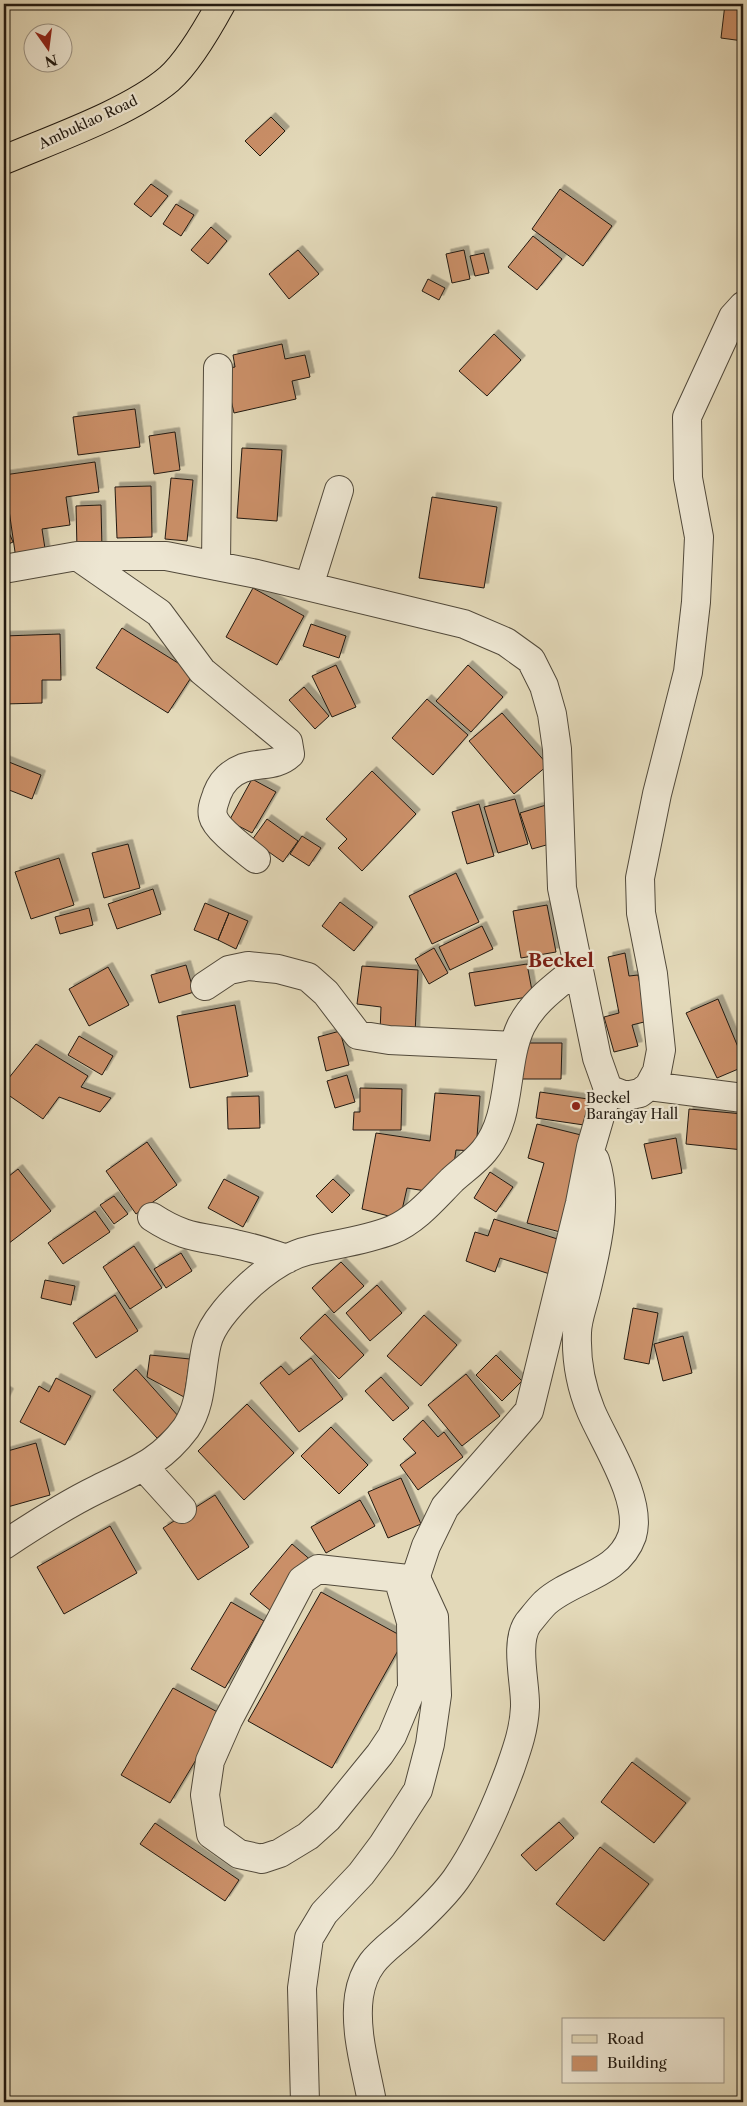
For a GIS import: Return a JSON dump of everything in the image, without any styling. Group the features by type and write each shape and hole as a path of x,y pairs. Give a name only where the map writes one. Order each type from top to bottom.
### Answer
{"main road":[{"name":"Ambuklao Road","path":"4,160 128,106 169,79 206,32 221,4"}],"street":[{"path":"608,1090 626,1096 640,1093 649,1086 658,1071 661,1050 652,974 641,913 640,878 657,794 688,672 696,602 699,537 688,478 687,417 734,317 743,306"},
{"path":"216,566 218,368"},
{"path":"309,586 339,490"},
{"path":"77,556 159,613 202,670 288,742 290,754 282,761 255,765 231,774 221,783 212,807 217,825 256,859"},
{"path":"4,569 77,556 166,556 309,586 464,624 506,642 531,660 544,686 552,714 557,749 562,888 597,1058 608,1090 591,1147 580,1203 529,1411 446,1507 407,1579 411,1622 412,1688 392,1736 328,1818 308,1836 280,1853 262,1859 239,1854 211,1834 205,1794 210,1761 228,1720 302,1580 318,1569 407,1579 434,1617 437,1695 430,1744 418,1790 382,1846 361,1874 324,1914 310,1938 302,1988 305,2102"},
{"path":"205,986 230,970 248,966 278,969 308,977 326,993 358,1035 389,1040 514,1046"},
{"path":"4,1545 38,1522 144,1467 167,1450 187,1426 200,1392 208,1341 221,1317 251,1285 278,1263 306,1251 342,1245 393,1229 413,1217 474,1162 486,1149 496,1131 503,1108 514,1046 522,1025 537,1002 579,967"},
{"path":"649,1086 743,1098"},
{"path":"372,2102 360,2037 359,1996 366,1972 377,1954 412,1926 454,1881 477,1845 502,1792 522,1736 526,1706 521,1654 525,1626 546,1602 604,1571 621,1554 632,1535 633,1507 621,1473 590,1410 578,1370 577,1331 596,1249 601,1197 600,1175 591,1147"},
{"path":"152,1217 172,1230 197,1238 240,1245 287,1259"},
{"path":"144,1467 182,1509"}],"building":[{"path":"725,4 743,4 743,41 721,38"},
{"path":"271,117 285,131 260,156 245,141"},
{"path":"151,184 168,196 151,217 134,204"},
{"path":"560,189 612,226 583,266 532,229"},
{"path":"176,204 194,215 181,236 163,224"},
{"path":"211,227 227,241 208,264 191,250"},
{"path":"533,236 562,259 537,290 508,267"},
{"path":"298,250 319,274 289,299 269,274"},
{"path":"464,250 470,279 452,283 446,254"},
{"path":"484,253 489,273 475,276 470,256"},
{"path":"428,279 445,288 439,300 422,291"},
{"path":"494,334 521,360 487,396 459,371"},
{"path":"282,344 285,359 305,355 310,377 292,381 296,399 234,413 224,369 235,367 233,355"},
{"path":"135,409 140,447 78,455 73,417"},
{"path":"175,432 180,470 154,474 149,436"},
{"path":"242,448 282,450 277,521 237,518"},
{"path":"95,462 99,492 66,497 70,525 42,529 46,555 16,559 4,475"},
{"path":"171,478 193,480 187,541 165,539"},
{"path":"151,486 152,537 117,538 115,487"},
{"path":"432,497 497,507 484,588 419,578"},
{"path":"101,505 102,549 77,549 76,506"},
{"path":"4,521 13,542 4,546"},
{"path":"253,588 304,616 277,665 226,637"},
{"path":"311,624 346,636 339,658 303,646"},
{"path":"122,628 194,673 168,713 96,668"},
{"path":"60,634 61,680 42,680 42,703 4,704 4,636"},
{"path":"336,665 356,707 332,717 312,676"},
{"path":"468,665 503,697 471,732 436,701"},
{"path":"304,687 329,716 315,729 289,700"},
{"path":"427,699 468,735 433,775 392,738"},
{"path":"502,713 548,765 514,794 469,741"},
{"path":"4,760 41,775 32,799 4,788"},
{"path":"372,771 416,814 362,871 338,848 347,839 326,819"},
{"path":"252,779 276,792 252,833 229,821"},
{"path":"515,799 528,844 498,853 484,807"},
{"path":"479,804 494,856 467,864 452,812"},
{"path":"546,805 557,842 532,849 520,813"},
{"path":"267,819 298,841 283,862 252,840"},
{"path":"302,836 321,848 309,866 290,854"},
{"path":"128,844 140,888 104,898 92,853"},
{"path":"59,858 74,905 31,919 15,872"},
{"path":"456,873 479,922 432,944 409,896"},
{"path":"153,889 161,914 117,929 108,904"},
{"path":"340,902 373,927 354,951 322,926"},
{"path":"205,903 229,913 218,940 194,930"},
{"path":"547,905 556,952 521,958 513,911"},
{"path":"89,908 93,925 60,934 55,917"},
{"path":"229,913 248,921 236,949 218,940"},
{"path":"482,926 493,949 450,970 439,947"},
{"path":"434,948 448,973 429,984 415,959"},
{"path":"625,953 629,976 638,975 648,1021 632,1025 638,1046 614,1052 604,1017 619,1013 608,957"},
{"path":"527,964 533,996 475,1006 469,973"},
{"path":"186,965 194,992 159,1003 151,975"},
{"path":"362,966 418,970 415,1034 380,1033 381,1007 357,1004"},
{"path":"108,967 129,1005 89,1026 69,989"},
{"path":"718,999 743,1059 743,1067 717,1078 686,1013"},
{"path":"235,1005 248,1076 190,1088 177,1016"},
{"path":"340,1031 349,1065 326,1071 318,1037"},
{"path":"79,1036 113,1056 102,1075 68,1055"},
{"path":"518,1043 562,1043 561,1079 517,1079"},
{"path":"36,1044 88,1076 81,1087 111,1098 100,1112 59,1097 43,1119 4,1092 4,1084"},
{"path":"347,1075 355,1102 335,1108 327,1081"},
{"path":"360,1088 402,1089 401,1130 353,1130 354,1112 360,1112"},
{"path":"540,1092 588,1099 584,1125 536,1118"},
{"path":"435,1093 480,1096 476,1151 456,1150 453,1171 432,1192 407,1188 400,1219 362,1209 376,1133 430,1141"},
{"path":"259,1096 260,1128 228,1129 227,1097"},
{"path":"689,1109 743,1114 743,1150 686,1144"},
{"path":"537,1124 585,1136 560,1232 527,1223 544,1163 528,1158"},
{"path":"676,1138 682,1173 652,1179 644,1144"},
{"path":"147,1142 177,1185 136,1214 106,1171"},
{"path":"18,1169 51,1211 4,1247 4,1180"},
{"path":"490,1172 513,1187 496,1212 474,1198"},
{"path":"224,1179 259,1197 243,1227 208,1208"},
{"path":"333,1179 350,1195 332,1213 316,1196"},
{"path":"114,1196 128,1214 114,1224 100,1205"},
{"path":"95,1211 110,1232 63,1264 48,1243"},
{"path":"494,1219 567,1242 556,1276 500,1258 495,1272 466,1261 475,1232 488,1236"},
{"path":"134,1246 162,1288 130,1309 103,1267"},
{"path":"181,1253 192,1271 166,1288 154,1269"},
{"path":"341,1262 364,1286 334,1313 312,1288"},
{"path":"45,1280 75,1286 71,1305 41,1298"},
{"path":"377,1285 402,1313 370,1341 346,1313"},
{"path":"115,1295 138,1331 96,1358 73,1323"},
{"path":"633,1308 658,1313 649,1364 624,1359"},
{"path":"325,1314 364,1355 339,1379 300,1338"},
{"path":"424,1315 457,1345 421,1386 387,1356"},
{"path":"683,1336 692,1373 663,1381 654,1344"},
{"path":"150,1355 190,1359 184,1397 147,1377"},
{"path":"496,1355 522,1381 502,1401 476,1375"},
{"path":"311,1358 343,1399 299,1432 260,1383 281,1366 289,1375"},
{"path":"136,1369 180,1418 157,1438 113,1390"},
{"path":"466,1374 500,1416 462,1446 428,1405"},
{"path":"381,1377 409,1408 393,1421 365,1391"},
{"path":"56,1378 91,1396 65,1445 20,1422 39,1386 49,1392"},
{"path":"4,1390 9,1393 4,1403"},
{"path":"247,1404 294,1453 244,1500 198,1451"},
{"path":"423,1420 438,1437 444,1432 463,1457 418,1490 400,1465 416,1453 403,1439"},
{"path":"331,1427 368,1465 339,1494 301,1456"},
{"path":"36,1443 50,1495 4,1508 4,1452"},
{"path":"401,1478 421,1524 388,1538 368,1492"},
{"path":"215,1495 249,1547 198,1580 163,1528"},
{"path":"360,1500 375,1526 326,1553 311,1527"},
{"path":"110,1526 137,1573 64,1614 37,1567"},
{"path":"292,1544 313,1562 271,1611 250,1594"},
{"path":"321,1592 405,1638 332,1768 248,1721"},
{"path":"231,1602 264,1621 225,1688 191,1669"},
{"path":"173,1688 223,1715 170,1803 121,1775"},
{"path":"632,1762 686,1803 654,1843 601,1802"},
{"path":"559,1822 574,1838 536,1871 521,1855"},
{"path":"155,1823 239,1880 225,1901 140,1844"},
{"path":"600,1847 649,1884 604,1941 556,1904"}],"place":[{"name":"Beckel Barangay Hall","path":"576,1106"}],"district":[{"name":"Beckel","path":"561,960"}]}
